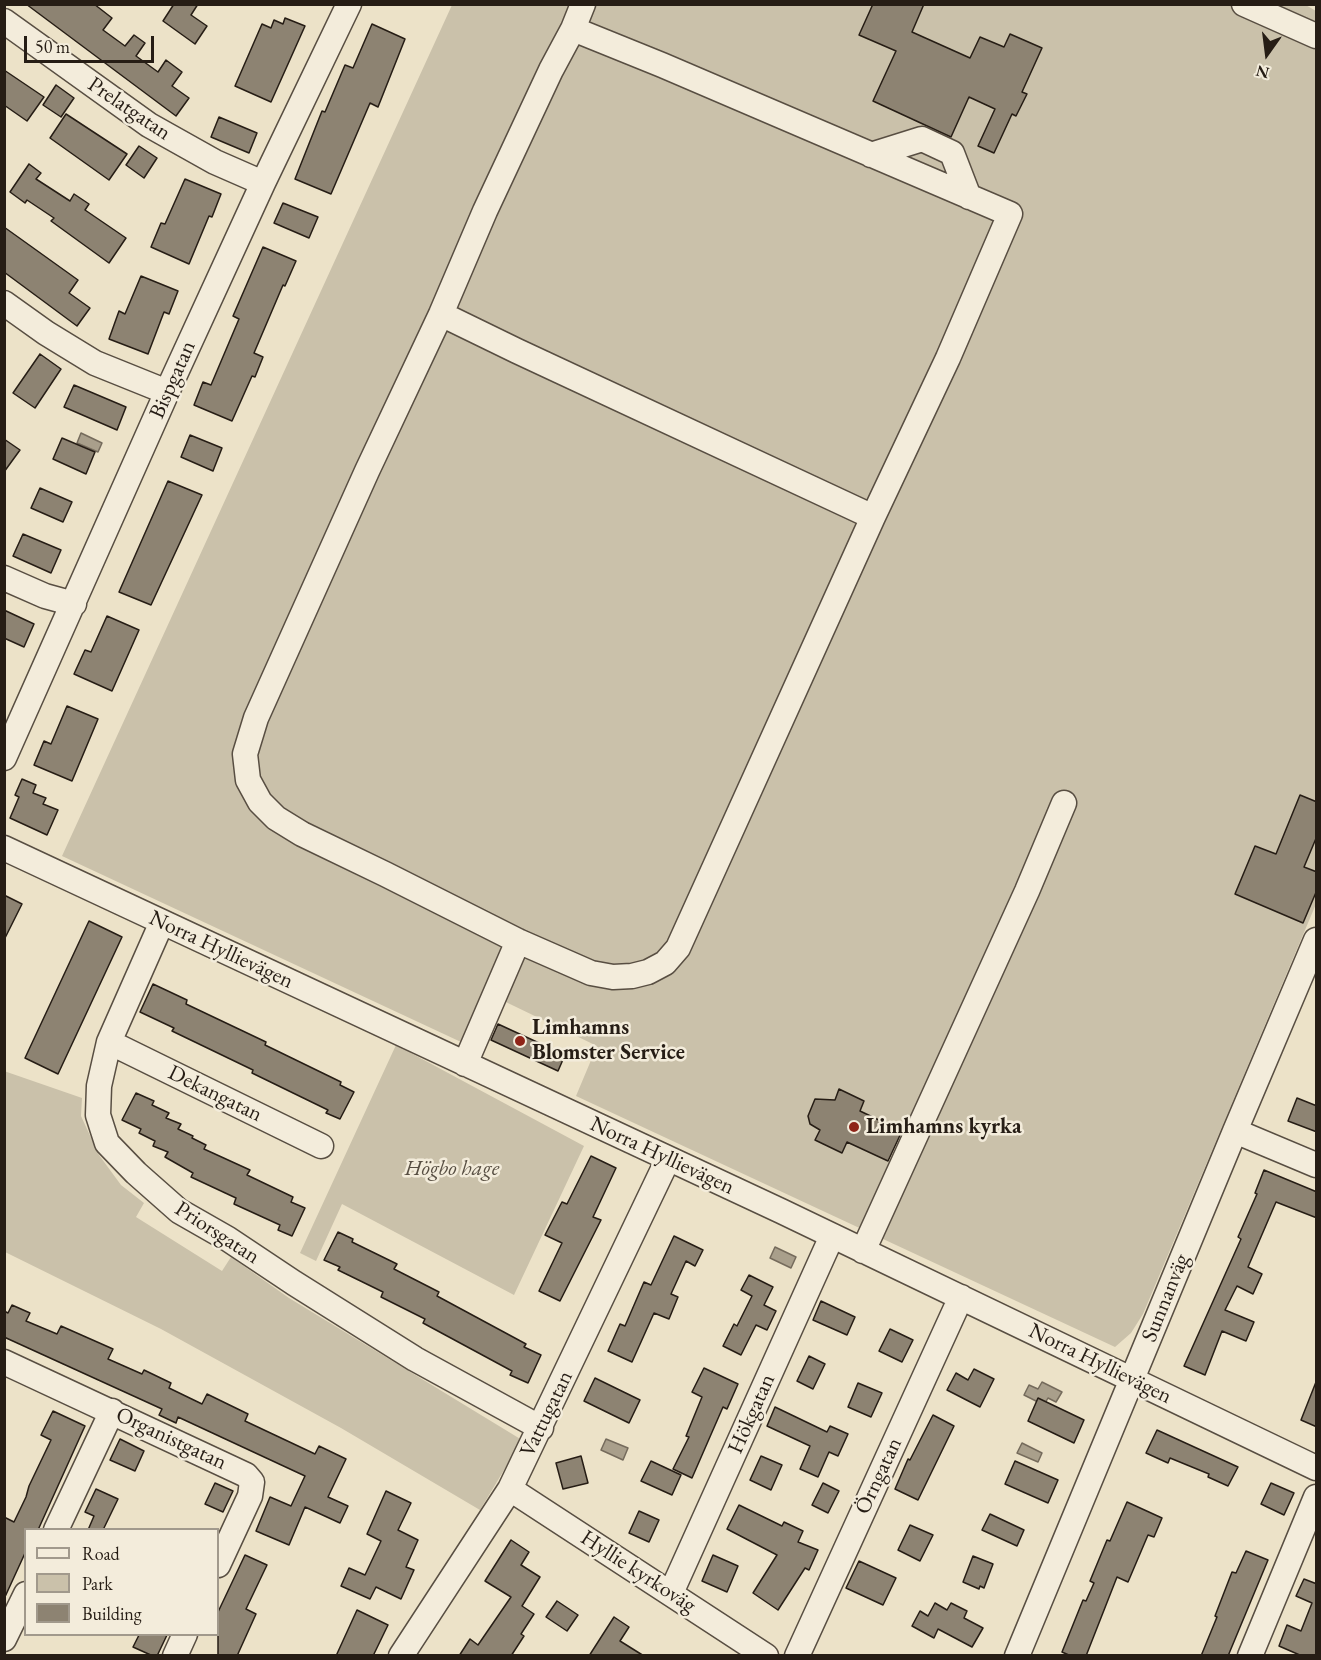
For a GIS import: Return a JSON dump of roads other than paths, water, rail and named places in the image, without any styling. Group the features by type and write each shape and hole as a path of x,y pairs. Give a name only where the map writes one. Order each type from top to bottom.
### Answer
{"street":[{"name":"Bispgatan","path":"4,758 167,392 263,183 349,4"},
{"path":"573,29 1010,214 948,357 678,948 665,963 648,972 613,977 591,973 518,941 302,834 276,818 260,802 248,780 245,754 256,718 367,471 441,314 505,168 583,4"},
{"path":"1244,4 1317,36"},
{"name":"Prelatgatan","path":"4,21 149,125 215,162 263,183"},
{"path":"872,155 922,139 952,153 969,196"},
{"path":"4,303 46,333 95,363 167,392"},
{"path":"441,314 873,517"},
{"path":"4,578 45,596 74,604"},
{"path":"863,1251 1023,901 1064,803"},
{"name":"Norra Hyllievägen","path":"4,848 832,1236 1317,1468"},
{"name":"Priorsgatan","path":"162,922 109,1042 99,1086 98,1115 107,1143 136,1173 179,1211 228,1239 394,1346 541,1428"},
{"name":"Sunnanväg","path":"1017,1656 1235,1131 1317,940"},
{"path":"465,1064 518,941"},
{"name":"Dekangatan","path":"109,1042 321,1146"},
{"path":"1235,1131 1317,1165"},
{"name":"Vattugatan","path":"411,1652 510,1489 668,1159"},
{"name":"Hökgatan","path":"671,1593 832,1236"},
{"name":"Örngatan","path":"797,1656 961,1297"},
{"name":"Organistgatan","path":"4,1362 246,1475 252,1482 250,1496 219,1563"},
{"path":"57,1528 112,1411"},
{"name":"Hyllie kyrkoväg","path":"510,1489 766,1656"},
{"path":"1250,1656 1317,1497"},
{"path":"4,1639 24,1598"},
{"path":"175,1656 185,1636"}],"place":[{"name":"Limhamns Blomster Service","path":"520,1041"},
{"name":"Limhamns kyrka","path":"854,1127"}],"park label":[{"name":"Högbo hage","path":"452,1169"}]}
